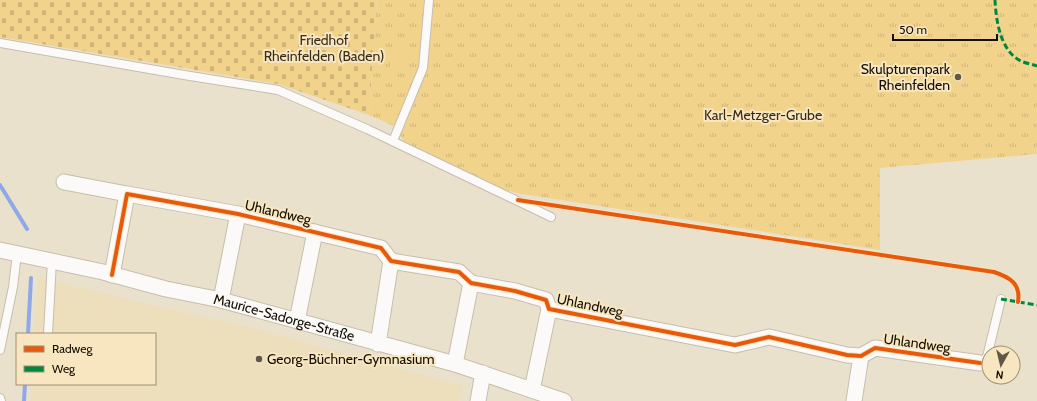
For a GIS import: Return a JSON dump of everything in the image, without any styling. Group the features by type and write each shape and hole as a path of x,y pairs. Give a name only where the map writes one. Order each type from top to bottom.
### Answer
{"street":[{"name":"Uhlandweg","path":"64,182 238,214 381,248 391,261 459,272 471,283 514,291 546,300 549,309 532,390"},
{"path":"112,275 127,194"},
{"name":"Uhlandweg","path":"221,300 238,214"},
{"name":"Uhlandweg","path":"297,321 315,232"},
{"name":"Maurice-Sadorge-Straße","path":"0,250 112,275 166,289 221,300 455,364 564,401"},
{"path":"378,344 391,261"},
{"path":"455,364 471,283"},
{"name":"Uhlandweg","path":"549,309 735,346 769,337 847,355 861,356 875,348 980,363"},
{"path":"854,401 861,356"},
{"path":"478,401 483,373"}],"lane":[{"path":"393,141 423,68 429,0"},
{"path":"0,43 278,90 393,141 551,216"},
{"path":"0,350 13,287 16,254"},
{"path":"48,333 52,261"},
{"path":"980,363 987,357 1001,299"}],"shaded area":[{"name":"Georg-Büchner-Gymnasium","path":"38,278 255,329 463,386 459,401 30,401 31,385 156,385 156,333 34,333"}],"green space":[{"name":"Friedhof Rheinfelden (Baden)","path":"0,0 377,0 369,115 278,84 0,37"},
{"name":"Karl-Metzger-Grube","path":"377,0 1037,0 1037,154 880,168 880,250 516,193 500,188 405,143 394,126 369,115"},
{"path":"396,51 405,54 395,79 386,75"}],"waterway":[{"path":"0,185 27,229"},
{"path":"28,333 31,278"},
{"path":"24,401 25,385"}],"marked path":[{"path":"995,0 998,25 1007,49 1019,60 1037,66"},
{"path":"1001,299 1037,305"}],"cycle path":[{"path":"112,275 127,194 238,214 381,248 391,261 459,272 471,283 515,291 546,300 549,309 735,345 769,337 847,355 861,356 875,348 980,363"},
{"path":"518,200 994,272 1004,276 1016,285 1018,290 1018,302"}],"place":[{"name":"Skulpturenpark Rheinfelden","path":"958,77"},
{"name":"Georg-Büchner-Gymnasium","path":"259,359"}]}
